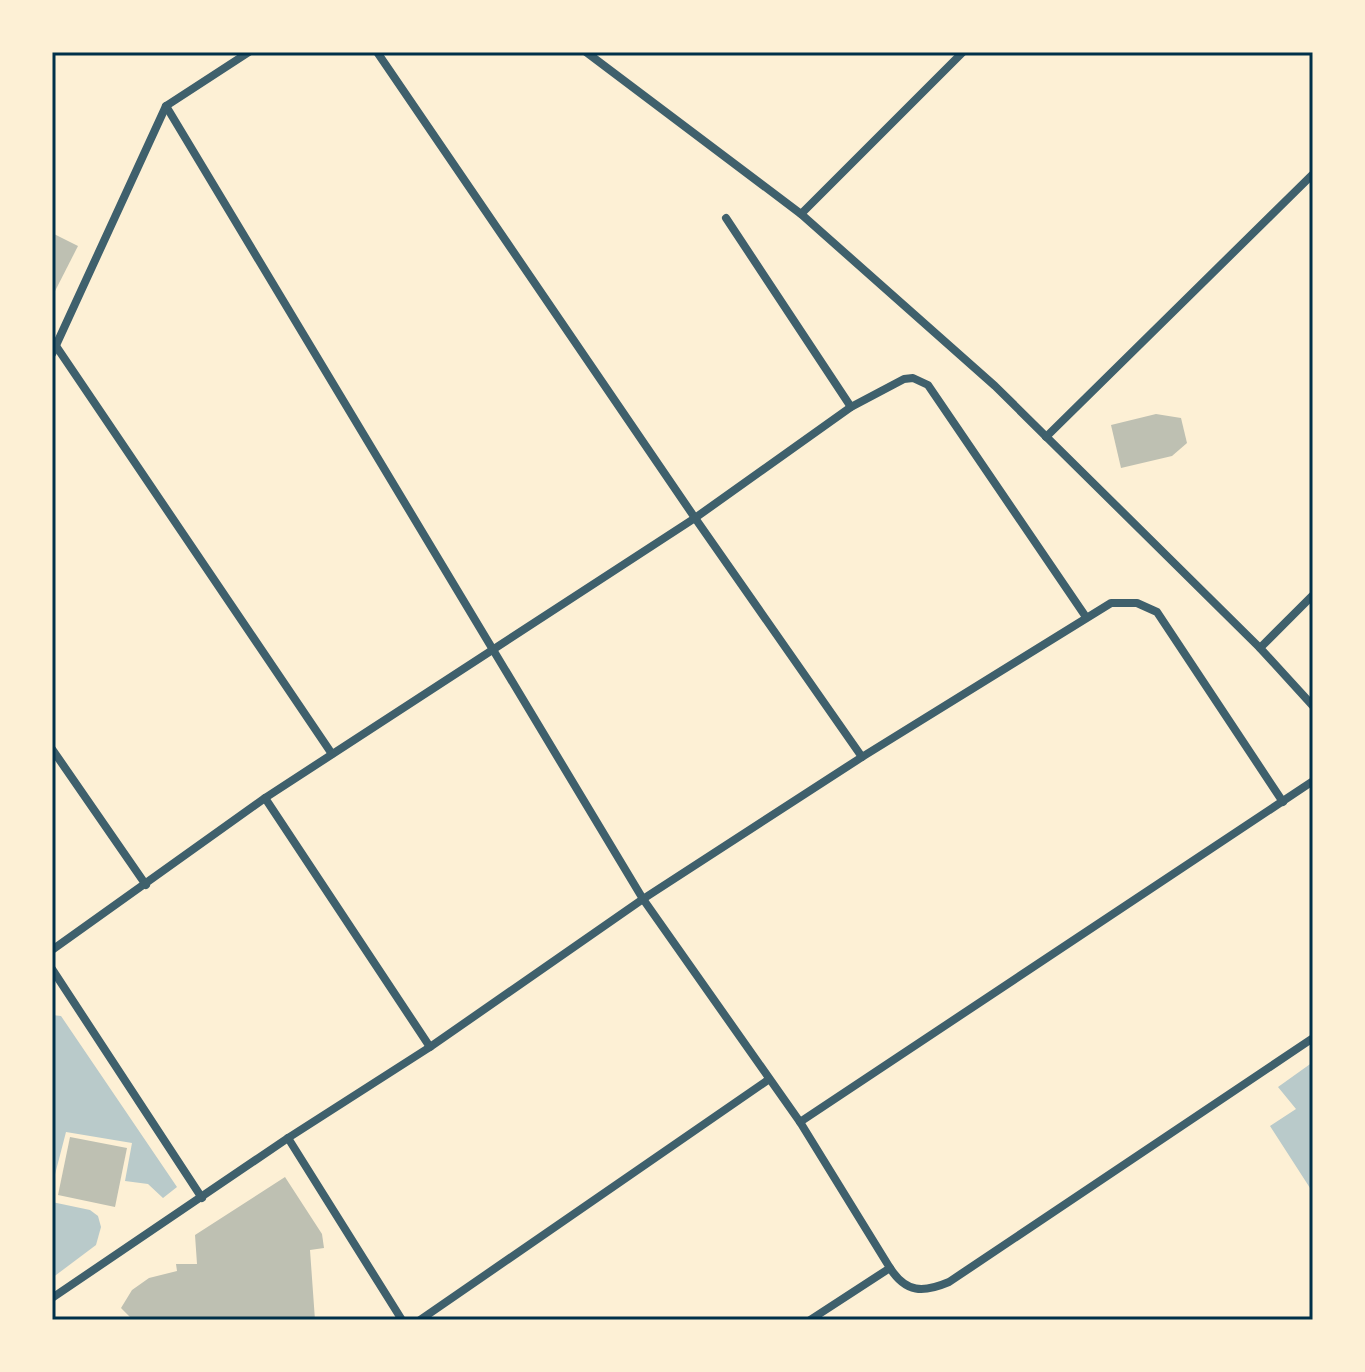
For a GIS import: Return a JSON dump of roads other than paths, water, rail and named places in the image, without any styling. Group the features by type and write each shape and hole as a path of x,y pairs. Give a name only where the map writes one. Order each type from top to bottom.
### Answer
{"street":[{"path":"249,52 166,106 54,350 332,754"},
{"path":"377,52 862,757"},
{"path":"586,52 801,214 995,386 1260,648 1313,706"},
{"path":"801,214 963,52"},
{"path":"166,106 643,899 800,1122 898,1280 909,1287 923,1290 949,1282 1313,1038"},
{"path":"1046,437 1313,174"},
{"path":"726,218 851,407"},
{"path":"52,950 265,798 695,518 851,407 904,379 913,378 928,385 1086,617"},
{"path":"1260,648 1313,595"},
{"path":"52,1298 288,1138 430,1047 643,899 862,757 1111,603 1137,603 1157,612 1283,802"},
{"path":"52,749 146,885"},
{"path":"800,1122 1313,781"},
{"path":"265,798 430,1047"},
{"path":"52,969 202,1198"},
{"path":"420,1320 768,1080"},
{"path":"288,1138 402,1320"},
{"path":"810,1320 890,1268"}]}
